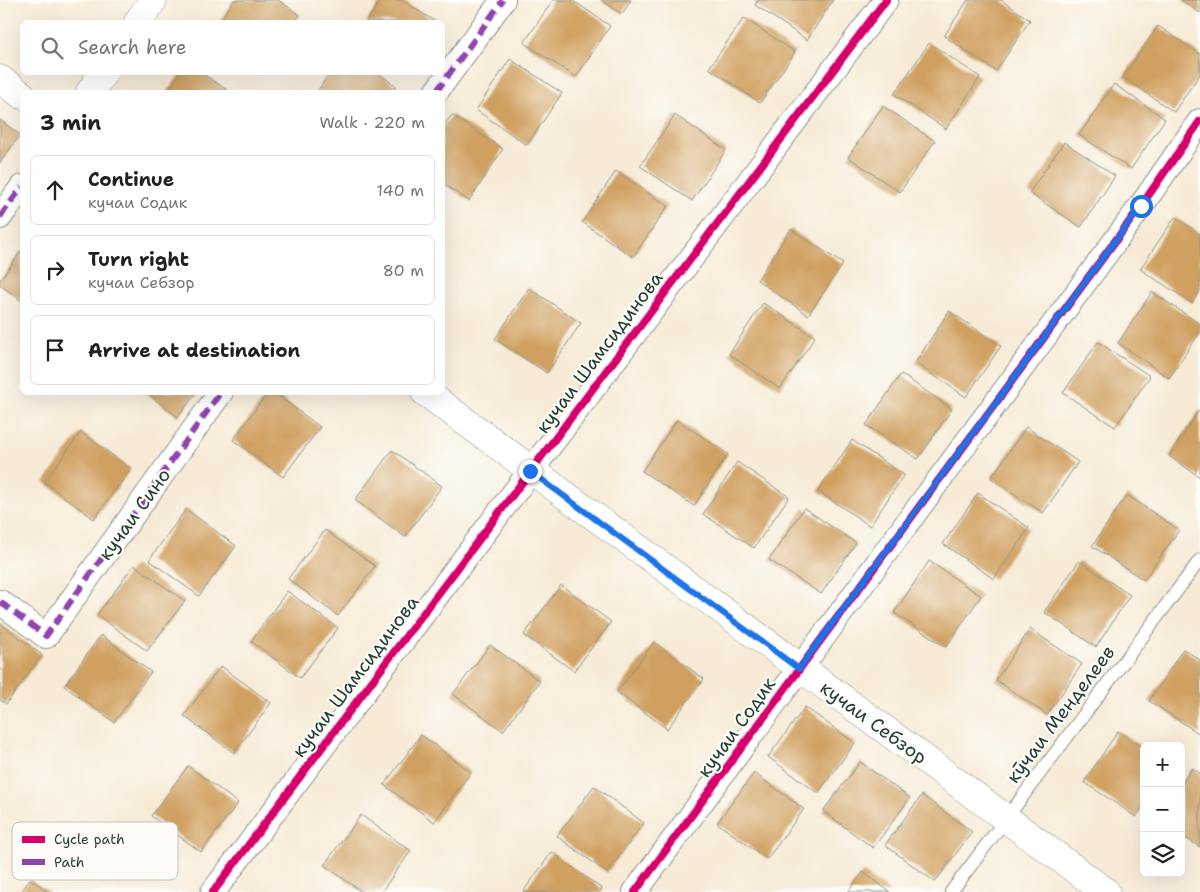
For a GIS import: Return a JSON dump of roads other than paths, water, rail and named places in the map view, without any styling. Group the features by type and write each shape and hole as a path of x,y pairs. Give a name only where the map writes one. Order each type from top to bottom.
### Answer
{"main road":[{"path":"139,20 154,0"},
{"path":"91,90 102,75"},
{"path":"0,79 20,94"},
{"name":"кучаи Себзор","path":"429,395 799,669 1006,817 1106,892"}],"street":[{"path":"437,90 503,0"},
{"name":"кучаи Шамсидинова","path":"212,892 886,0"},
{"name":"кучаи Содик","path":"635,892 1141,206 1200,121"},
{"path":"0,217 20,190"},
{"name":"кучаи Сино","path":"0,602 46,636 219,395"}],"lane":[{"name":"кӯчаи Менделеев","path":"951,892 1200,560"}]}
